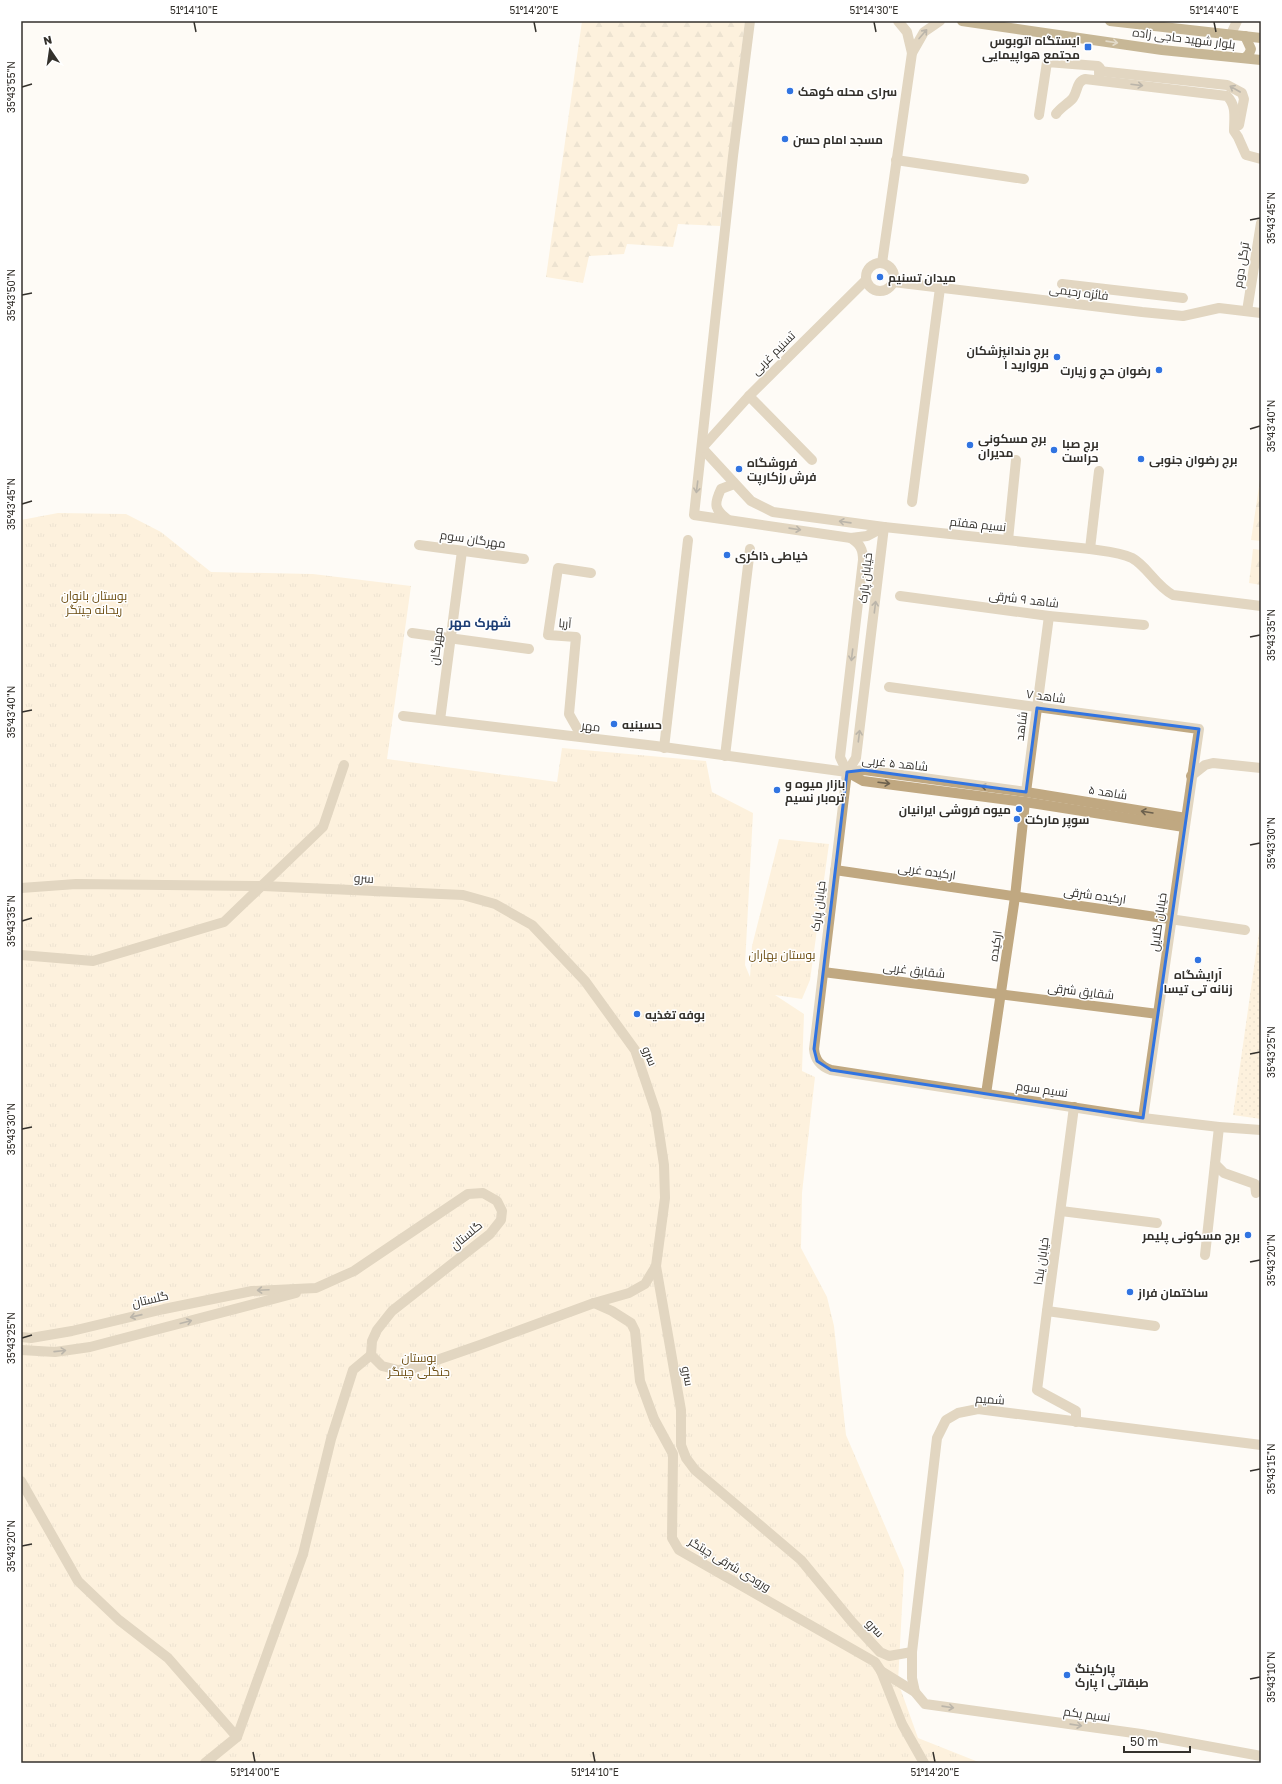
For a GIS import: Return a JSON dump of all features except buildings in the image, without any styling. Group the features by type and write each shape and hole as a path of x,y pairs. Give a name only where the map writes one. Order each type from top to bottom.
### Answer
{"main road":[{"name":"بلوار شهید حاجی زاده","path":"962,21 1162,50 1255,60"},
{"name":"بلوار شهید حاجی زاده","path":"1110,21 1261,38"},
{"path":"1245,36 1251,49 1249,54 1255,60"}],"street":[{"path":"750,21 733,156 694,515 851,538 867,536 884,528"},
{"path":"898,21 907,32 912,53"},
{"path":"882,263 912,53 924,32 940,21"},
{"path":"1231,34 1237,21"},
{"path":"1039,116 1047,62 1098,66 1099,76"},
{"path":"1056,114 1060,108 1073,98 1081,80 1099,76 1227,85 1242,93 1244,99 1239,122 1238,137 1246,155 1261,159"},
{"path":"896,160 1024,179"},
{"name":"ترگل دوم","path":"1247,311 1261,223"},
{"path":"877,263 882,263 886,264 892,270 893,282 887,289 879,291 870,288 866,280 869,267 877,263"},
{"name":"تسنیم غربی","path":"702,448 749,396 866,280"},
{"name":"فائزه رحیمی","path":"893,282 1183,316 1219,308 1261,313"},
{"path":"1062,284 1183,298"},
{"path":"912,502 940,288"},
{"path":"1142,312 1145,294"},
{"path":"749,396 812,460"},
{"name":"نسیم هفتم","path":"702,448 751,501 773,512 884,528 1090,549 1124,555 1133,558 1163,590 1173,595 1261,606"},
{"path":"1008,540 1016,460"},
{"path":"1090,549 1099,471"},
{"path":"727,519 718,512 716,501 721,489 734,484"},
{"name":"خیابان پارک","path":"821,1066 817,1061 814,1049 823,972 847,772 856,758 884,528"},
{"name":"خیابان پارک","path":"847,772 840,758 863,560 863,551 859,543 851,538"},
{"path":"664,748 688,540"},
{"name":"مهرگان سوم","path":"419,545 524,559"},
{"path":"725,756 750,549"},
{"name":"مهرگان","path":"440,720 462,551"},
{"name":"آریا","path":"582,738 570,714 576,636 548,635 558,568 591,573"},
{"name":"شاهد ۹ شرقی","path":"900,596 1049,616 1144,625"},
{"name":"شاهد","path":"1025,797 1049,616"},
{"path":"412,633 529,649"},
{"name":"شاهد ۷","path":"889,687 1199,729"},
{"name":"مهر","path":"403,716 847,772"},
{"name":"خیابان گلایل","path":"1143,1118 1191,776 1199,729"},
{"path":"1191,776 1205,765 1213,764 1261,768"},
{"path":"21,955 93,961 224,922 323,827 344,765"},
{"name":"شاهد ۵ غربی","path":"847,772 864,770 1025,797"},
{"name":"شاهد ۵","path":"1025,797 1185,822"},
{"name":"ارکیده","path":"986,1094 1015,896 1025,797"},
{"name":"ارکیده غربی","path":"835,870 1015,896"},
{"name":"سرو","path":"21,888 76,884 263,886 463,895 496,904 532,925 585,981 635,1050 656,1112 664,1165 665,1198 656,1266 681,1410 681,1445 686,1458 695,1470 801,1560 874,1647 889,1656 912,1652"},
{"name":"ارکیده شرقی","path":"1015,896 1171,920"},
{"path":"1171,920 1245,930"},
{"name":"شقایق غربی","path":"823,972 1001,994"},
{"name":"شقایق شرقی","path":"1001,994 1158,1014"},
{"name":"نسیم سوم","path":"821,1066 831,1070 1143,1118 1219,1127 1261,1130"},
{"name":"خیابان یلدا","path":"1074,1107 1037,1390 1076,1410 1076,1422"},
{"path":"1205,1254 1219,1127"},
{"path":"1215,1164 1224,1173 1255,1184 1256,1193"},
{"name":"گلستان","path":"21,1337 31,1338 72,1331 252,1291 316,1288 354,1272 468,1194 483,1193 497,1201 502,1211 501,1220 490,1234 392,1311 377,1330 372,1341 371,1354"},
{"path":"1061,1211 1157,1223"},
{"path":"205,1763 237,1737 302,1554 331,1439 352,1370 371,1354 382,1366 398,1370 414,1368 594,1303 629,1293 645,1284 656,1266"},
{"path":"21,1350 55,1352 90,1347 316,1288"},
{"name":"ورودی شرقی چیتگر","path":"594,1303 612,1311 631,1323 635,1331 640,1381 654,1419 673,1454 672,1538 679,1550 876,1662"},
{"path":"1047,1311 1156,1326"},
{"name":"شمیم","path":"915,1692 912,1678 912,1652 937,1438 946,1420 958,1413 978,1409 1261,1445"},
{"path":"21,1481 78,1581 119,1620 168,1658 237,1737"},
{"path":"874,1647 876,1662 902,1724 924,1763"},
{"name":"نسیم یکم","path":"881,1671 915,1692 925,1704 1142,1734 1261,1756"}],"highlighted area":[{"path":"1037,708 1199,729 1143,1118 831,1070 817,1061 814,1049 847,772 864,770 1026,792"}],"green space":[{"path":"582,21 745,21 720,226 678,224 673,247 627,244 624,254 589,256 583,283 546,277"},
{"path":"1261,473 1261,541 1251,540"},
{"name":"بوستان جنگلی چیتگر","path":"58,513 126,514 161,532 211,572 313,574 411,586 387,759 557,782 562,748 706,761 712,792 753,813 745,965 750,977 752,946 779,839 829,844 810,980 802,999 775,995 804,1014 802,1071 815,1077 802,1193 801,1248 827,1297 834,1326 846,1435 904,1570 898,1682 918,1738 981,1763 21,1763 21,520"},
{"path":"1253,549 1261,550 1261,585 1249,583"},
{"path":"1261,918 1261,1119 1233,1115"}],"place":[{"name":"ایستگاه اتوبوس مجتمع هواپیمایی","path":"1088,47"},
{"name":"سرای محله کوهک","path":"790,91"},
{"name":"مسجد امام حسن","path":"785,139"},
{"name":"میدان تسنیم","path":"880,277"},
{"name":"برج دندانپزشکان مروارید ۱","path":"1057,357"},
{"name":"رضوان حج و زیارت","path":"1159,370"},
{"name":"برج مسکونی مدیران","path":"970,445"},
{"name":"برج صبا حراست","path":"1054,450"},
{"name":"برج رضوان جنوبی","path":"1141,459"},
{"name":"فروشگاه فرش رزکارپت","path":"739,469"},
{"name":"خیاطی ذاکری","path":"727,555"},
{"name":"حسینیه","path":"614,724"},
{"name":"بازار میوه و تره‌بار نسیم","path":"777,790"},
{"name":"میوه فروشی ایرانیان","path":"1019,809"},
{"name":"سوپر مارکت","path":"1017,819"},
{"name":"آرایشگاه زنانه تی تیسا","path":"1198,960"},
{"name":"بوفه تغذیه","path":"637,1014"},
{"name":"برج مسکونی پلیمر","path":"1248,1235"},
{"name":"ساختمان فراز","path":"1130,1292"},
{"name":"پارکینگ طبقاتی ا پارک","path":"1067,1675"}],"district":[{"name":"شهرک مهر","path":"480,622"}],"park label":[{"name":"بوستان بانوان ریحانه چیتگر","path":"94,602"},
{"name":"بوستان بهاران","path":"782,954"}]}
